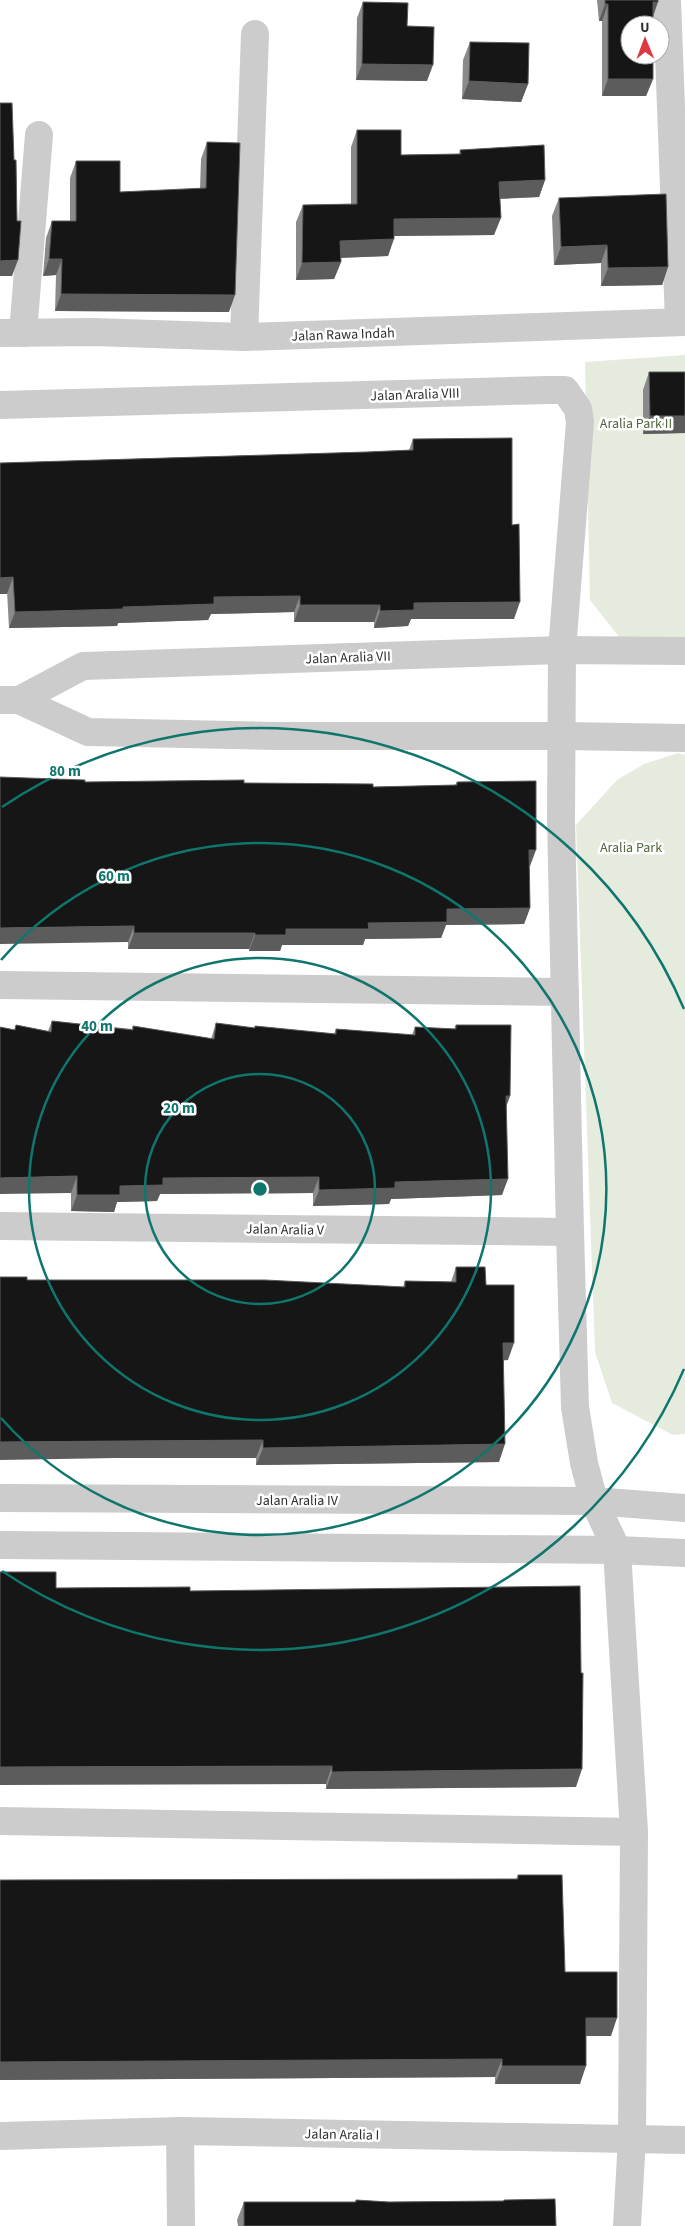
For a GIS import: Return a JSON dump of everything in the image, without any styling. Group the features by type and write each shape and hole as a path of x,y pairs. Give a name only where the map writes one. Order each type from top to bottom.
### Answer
{"street":[{"path":"667,0 682,322"},
{"path":"244,337 255,34"},
{"path":"12,333 39,135"},
{"name":"Jalan Rawa Indah","path":"12,333 94,332 244,337 682,322"},
{"name":"Jalan Aralia VIII","path":"0,406 565,390 578,408 580,422 562,650"},
{"path":"562,650 563,736 561,819 575,1407 584,1463 594,1501 617,1550 634,1832 632,2139 627,2226"},
{"name":"Jalan Aralia VII","path":"10,700 83,666 562,650 685,651"},
{"name":"Jalan Aralia VII","path":"10,700 88,732 275,736 685,738"},
{"path":"0,985 565,992"},
{"name":"Jalan Aralia V","path":"0,1226 570,1232"},
{"name":"Jalan Aralia IV","path":"0,1498 594,1501 685,1508"},
{"path":"0,1545 617,1550 685,1553"},
{"path":"0,1821 634,1832"},
{"path":"180,2131 181,2226"},
{"name":"Jalan Aralia I","path":"0,2136 180,2131 685,2140"}],"green space":[{"name":"Aralia Park II","path":"685,355 685,640 620,638 590,600 585,362"},
{"name":"Aralia Park","path":"678,753 685,755 685,1434 673,1435 612,1403 595,1352 576,825 617,780 644,764"}],"building":[{"path":"605,0 658,0 658,2 653,2 653,15 620,15 620,65 653,65 653,79 608,79 608,4 605,4"},
{"path":"363,2 408,3 407,26 434,27 433,65 362,64"},
{"path":"470,42 529,43 528,84 469,81"},
{"path":"0,103 12,103 14,160 16,160 17,221 21,221 18,260 0,261"},
{"path":"357,130 401,130 401,155 461,154 460,150 544,145 545,180 499,182 501,218 394,219 394,239 340,241 341,262 302,263 303,205 357,204"},
{"path":"207,142 240,143 235,295 61,294 62,259 49,259 52,221 76,221 76,161 120,161 120,192 206,188"},
{"path":"666,194 668,267 608,268 607,245 561,247 559,198"},
{"path":"649,372 685,372 685,416 650,416"},
{"path":"512,438 512,525 519,524 520,602 414,603 414,610 380,611 380,605 300,605 300,596 214,597 214,604 15,612 13,577 0,578 0,463 413,450 413,439"},
{"path":"0,777 85,780 85,782 244,780 244,783 373,784 373,787 457,785 457,782 536,781 536,850 529,850 530,908 447,909 447,922 368,923 369,929 286,929 286,935 255,935 255,933 134,933 134,926 0,928"},
{"path":"52,1021 133,1030 133,1026 214,1039 216,1023 336,1034 336,1029 415,1035 415,1027 456,1029 456,1025 511,1025 510,1096 506,1096 508,1179 395,1182 395,1188 319,1190 319,1177 163,1178 163,1185 120,1186 120,1195 77,1195 77,1176 0,1178 0,1027 15,1030 16,1025 51,1032"},
{"path":"456,1267 485,1267 486,1285 514,1285 514,1343 503,1343 505,1444 263,1448 263,1440 0,1442 0,1277 27,1277 27,1280 265,1280 405,1287 405,1281 456,1282"},
{"path":"0,1572 56,1572 56,1588 190,1587 190,1591 580,1586 581,1673 583,1673 582,1769 332,1772 332,1766 0,1767"},
{"path":"518,1875 562,1875 565,1972 617,1972 617,2018 586,2018 586,2066 502,2066 502,2059 0,2062 0,1880 518,1879"},
{"path":"555,2199 556,2226 244,2226 244,2202 356,2202 356,2200 389,2202 504,2201"}]}
